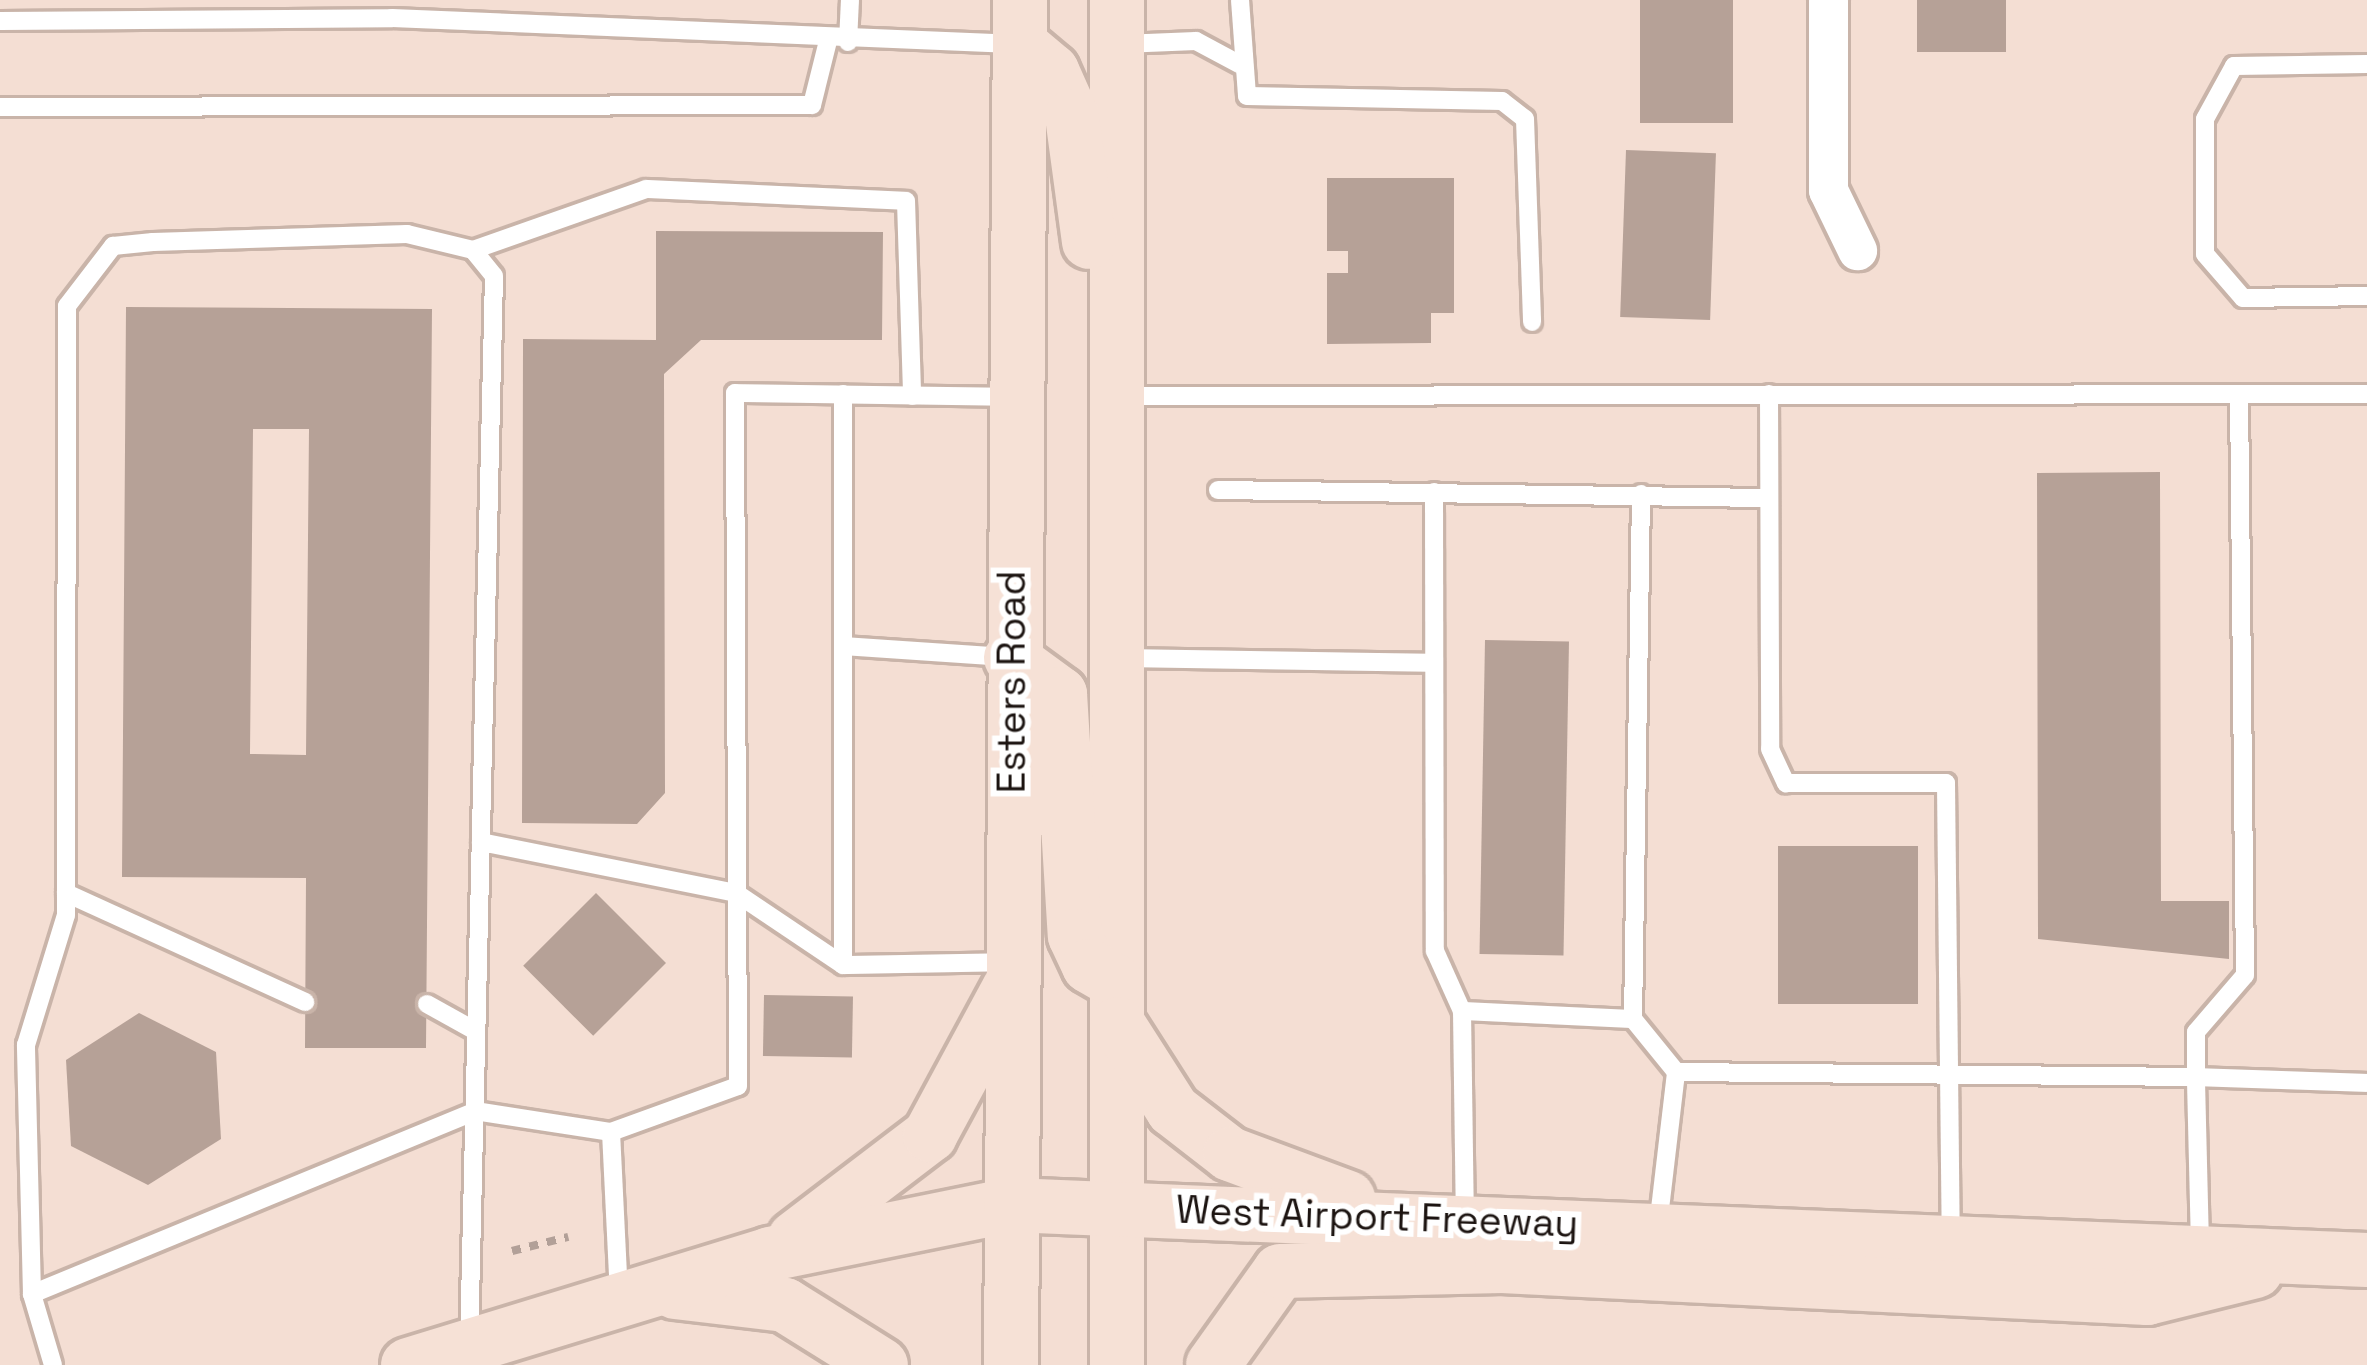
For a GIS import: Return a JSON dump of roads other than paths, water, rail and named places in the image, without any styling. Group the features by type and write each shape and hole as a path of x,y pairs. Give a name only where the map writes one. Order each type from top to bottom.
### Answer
{"main road":[{"path":"1020,22 1117,22 1117,1365"},
{"path":"1020,22 1052,71 1072,116 1089,244 1117,323"},
{"name":"Esters Road","path":"1011,1365 1011,658 1020,22"},
{"path":"1011,658 1117,658"},
{"path":"1011,658 1060,694 1075,936 1089,966 1118,1002 1173,1110 1230,1154 1440,1218"},
{"path":"770,1254 930,1135 1012,971"},
{"name":"West Airport Freeway","path":"408,1365 770,1254 1011,1205 1658,1226 2367,1260"},
{"path":"1213,1365 1248,1303 1280,1271 1299,1269 1502,1266 2147,1298 2311,1257"},
{"path":"633,1294 785,1305 881,1365"}],"street":[{"path":"1828,0 1828,190 1857,250"}],"lane":[{"path":"477,0 479,22"},
{"path":"0,107 812,105 850,0"},
{"path":"1240,0 1239,64 1257,100 1502,101 1526,119 1532,322"},
{"path":"0,22 67,10 349,9 479,22 838,42 1020,22"},
{"path":"1117,22 1196,41 1239,64"},
{"path":"2367,64 2234,66 2205,119 2205,254 2243,298 2367,296"},
{"path":"53,1365 32,1294 26,1046 65,893 67,306 83,275 113,246 153,242 407,234 473,250 646,189 906,201 912,395"},
{"path":"469,1346 494,276 473,250"},
{"path":"32,1294 475,1111 610,1132 738,1086 735,393 1014,397"},
{"path":"843,394 843,965"},
{"path":"1769,394 1763,498 1770,749 1786,783 1946,783 1942,1067 1951,1243"},
{"path":"1117,395 2367,394"},
{"path":"2200,1250 2196,1032 2245,975 2239,395"},
{"path":"1218,490 1763,498"},
{"path":"1433,492 1429,663 1435,951 1462,1012 1440,1218"},
{"path":"1641,494 1633,1019 1676,1072 1658,1226"},
{"path":"843,646 1011,658"},
{"path":"1117,658 1429,663"},
{"path":"481,842 736,893 843,965 1012,971"},
{"path":"65,893 305,1002"},
{"path":"427,1004 474,1030"},
{"path":"1462,1012 1633,1019"},
{"path":"1676,1072 1942,1067 2367,1084"},
{"path":"610,1132 633,1294"}]}
